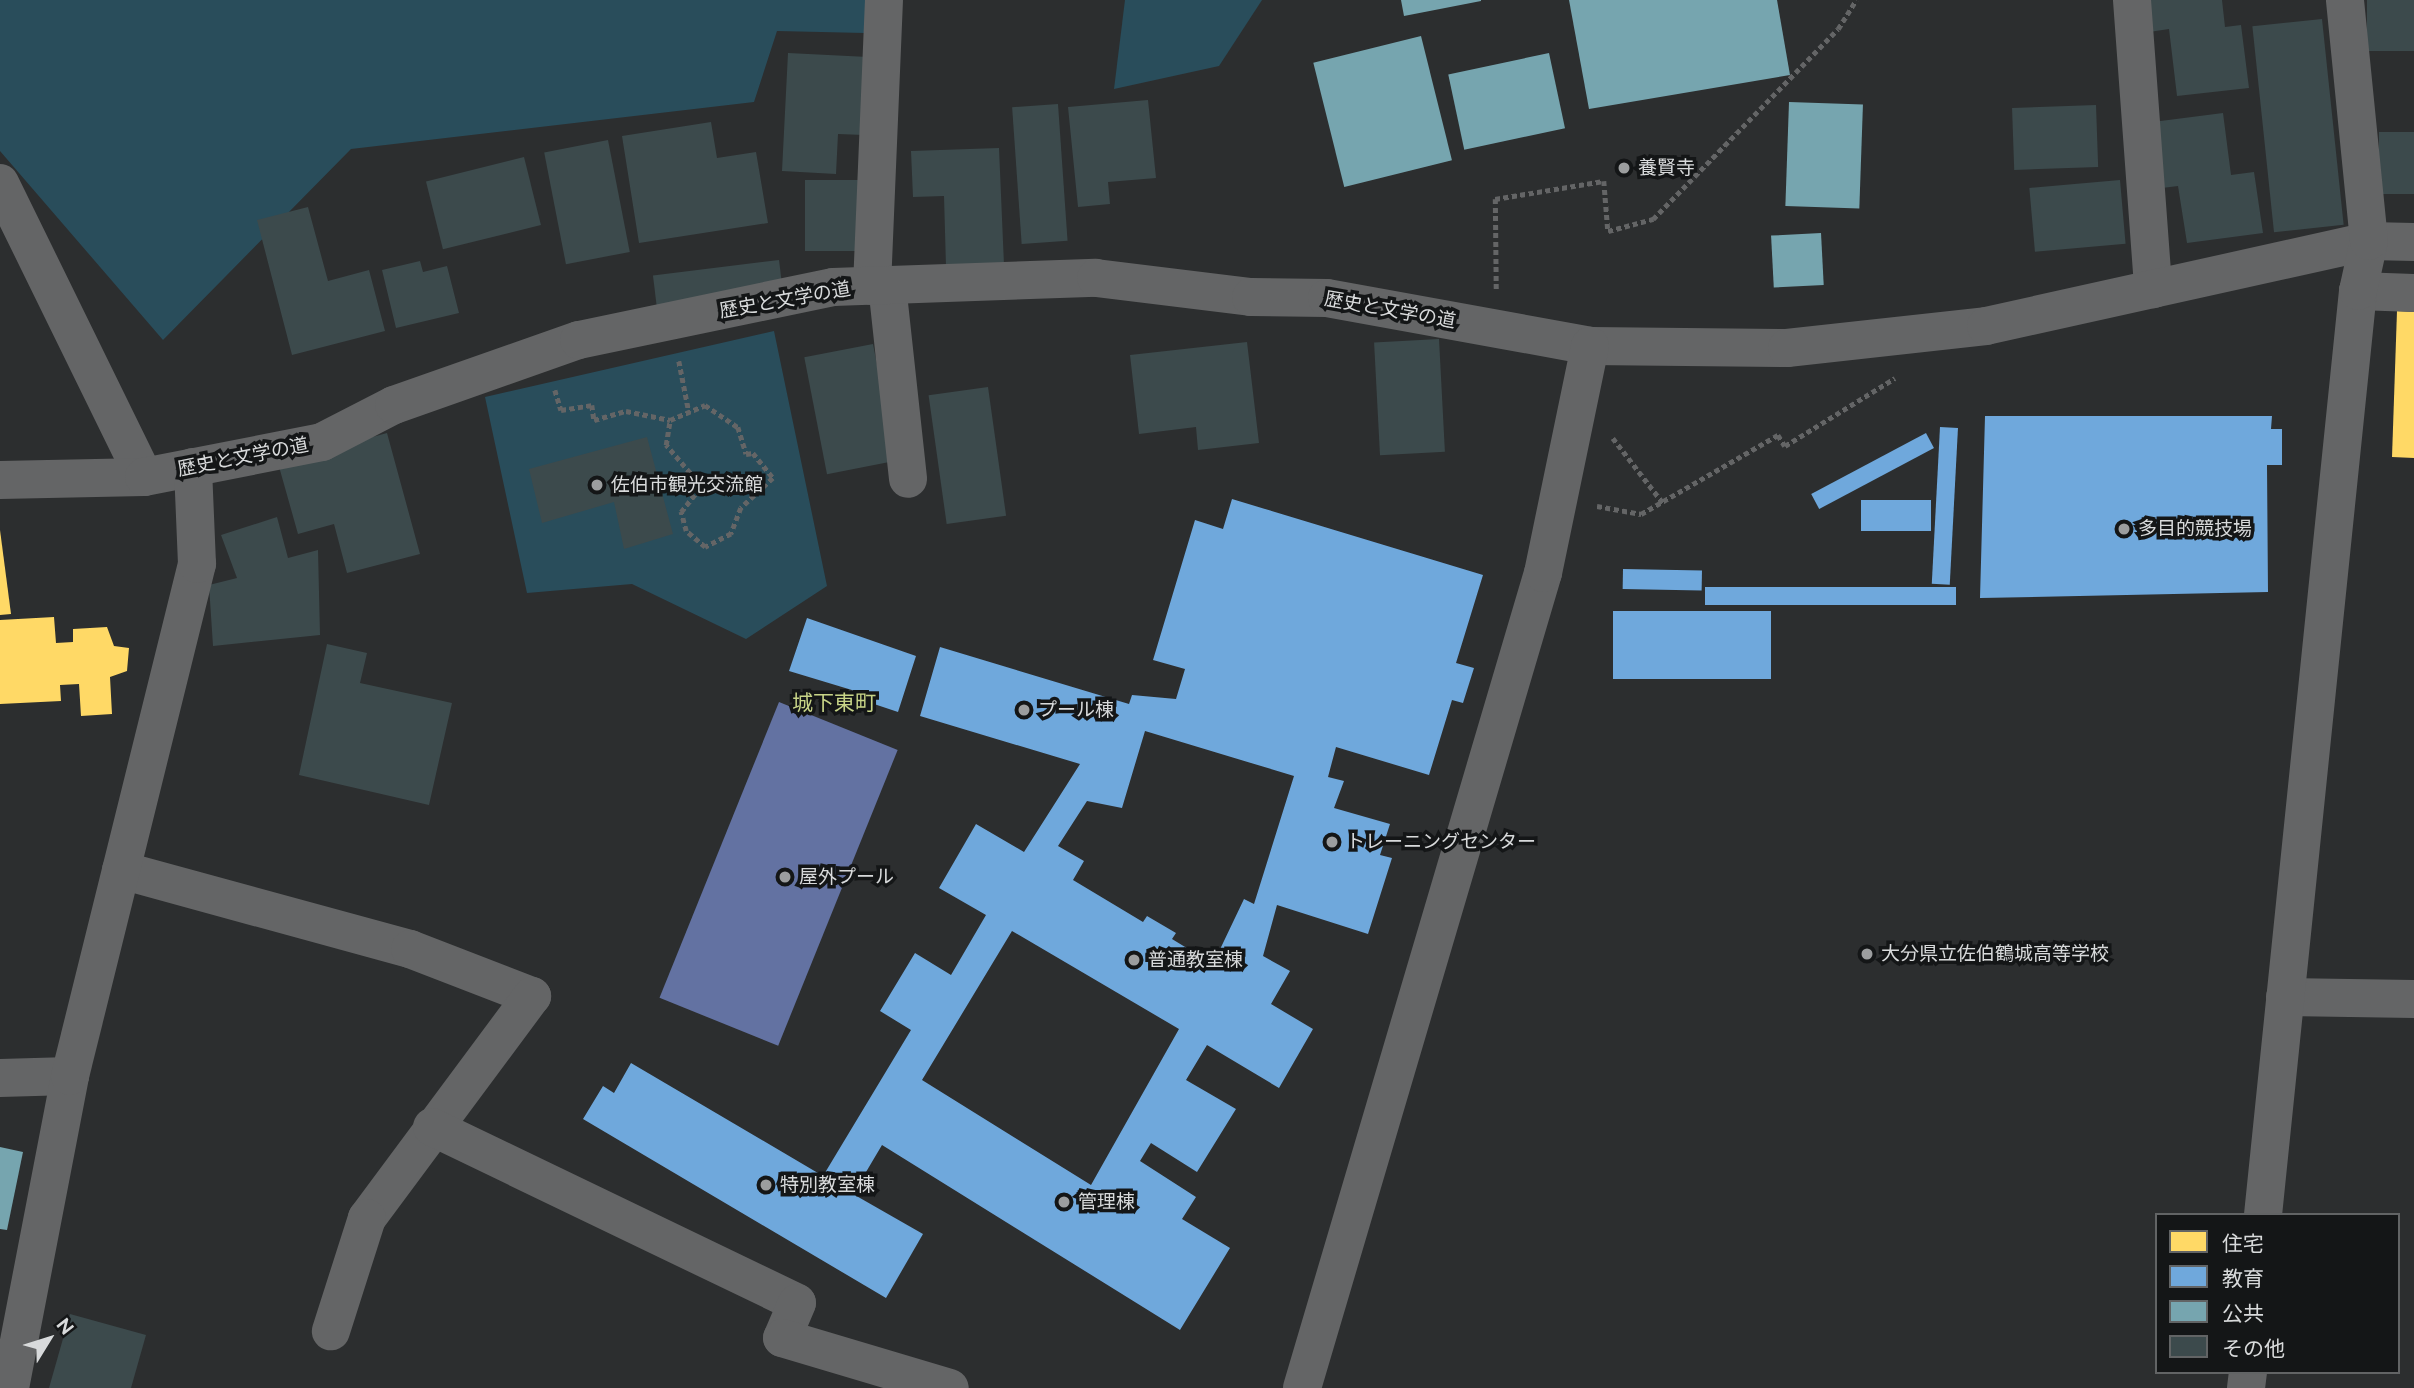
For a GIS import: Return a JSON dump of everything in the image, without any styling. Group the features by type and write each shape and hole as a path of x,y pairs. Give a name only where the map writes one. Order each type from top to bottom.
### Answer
{"street":[{"path":"884,0 880,286 908,479"},
{"path":"2132,0 2152,289"},
{"path":"2263,1213 2358,291 2368,241 2344,0"},
{"path":"0,183 144,477"},
{"name":"歴史と文学の道","path":"0,480 144,477 322,442 394,405 543,353 833,287 1096,278 1251,297 1327,298 1590,346 1787,348 1986,326 2368,241 2414,242"},
{"path":"2358,291 2414,293"},
{"path":"1302,1388 1543,573 1590,346"},
{"path":"10,1388 70,1076 197,564 193,467"},
{"path":"121,870 410,948 532,996 432,1127 367,1218 331,1331"},
{"path":"2285,997 2414,999"},
{"path":"0,1078 70,1076"},
{"path":"432,1127 797,1303 782,1338 950,1388"}],"path":[{"path":"1492,328 1495,199 1604,181 1608,231 1653,219 1838,29 1856,0"},
{"path":"543,353 561,410 592,405 594,420 625,411 670,420 705,405 738,427 746,454 753,453 773,478 741,508 731,534 705,547 686,531 681,512 701,486 666,445 670,420"},
{"path":"677,354 689,412"},
{"path":"1560,494 1641,514 1778,435 1785,446 1906,372"},
{"path":"1577,414 1624,447 1663,503"}],"shaded area":[{"path":"0,0 868,0 865,33 777,31 754,102 351,149 163,340 0,151"},
{"path":"1125,0 1262,0 1219,66 1114,89"},
{"path":"774,331 827,586 746,639 632,584 527,593 485,397"}],"water":[{"name":"屋外プール","path":"779,702 898,750 778,1046 660,998"}],"building: 住宅":[{"path":"2397,311 2414,312 2414,458 2392,457"},
{"path":"0,530 11,614 0,615"},
{"path":"54,617 56,643 73,642 73,629 107,627 114,646 129,648 127,671 110,677 112,714 81,716 79,684 60,685 61,701 0,704 0,620"}],"building: 教育":[{"name":"多目的競技場","path":"1985,416 2272,416 2271,429 2282,429 2282,465 2267,465 2268,592 1980,598"},
{"path":"1940,427 1958,428 1950,585 1932,584"},
{"path":"1926,433 1934,448 1819,509 1811,494"},
{"path":"1232,499 1483,575 1456,663 1474,668 1463,703 1452,700 1429,775 1336,747 1328,777 1344,781 1334,808 1390,824 1380,855 1392,858 1368,934 1277,905 1263,956 1290,971 1271,1004 1313,1029 1279,1088 1207,1045 1186,1080 1236,1109 1197,1172 1151,1143 1140,1161 1196,1197 1182,1219 1230,1248 1180,1330 882,1145 853,1194 923,1234 886,1298 583,1119 603,1086 614,1093 631,1063 823,1176 911,1030 880,1011 915,953 951,975 986,915 939,888 976,824 1024,852 1080,764 920,716 940,647 1129,704 1132,695 1176,699 1185,669 1153,660 1195,520 1223,529","holes":["1145,731 1294,776 1254,904 1244,899 1213,964 1172,939 1176,933 1147,916 1143,922 1073,880 1084,861 1058,846 1087,801 1122,808","1012,931 1179,1029 1091,1185 922,1080"]},
{"path":"1861,500 1931,500 1931,531 1861,531"},
{"path":"1623,569 1702,570 1702,590 1623,589"},
{"path":"1705,587 1956,587 1956,605 1705,605"},
{"path":"1613,611 1771,611 1771,679 1613,679"},
{"path":"807,618 916,656 898,712 874,704 875,697 789,671"}],"building: 公共":[{"path":"1401,0 1481,0 1481,1 1404,16"},
{"path":"1569,0 1777,0 1790,75 1589,109"},
{"path":"1421,36 1452,160 1344,187 1313,63"},
{"path":"1549,53 1565,128 1464,150 1448,74"},
{"path":"1789,102 1863,105 1859,209 1785,206"},
{"path":"1821,233 1824,285 1774,288 1771,236"},
{"path":"0,1147 23,1152 7,1230 0,1229"}],"building: その他":[{"path":"2145,0 2222,0 2225,27 2241,25 2249,88 2177,96 2169,29 2149,32"},
{"path":"2367,0 2414,0 2414,51 2367,51"},
{"path":"2322,19 2344,225 2274,232 2252,26"},
{"path":"788,53 868,57 864,135 838,134 836,174 782,171"},
{"path":"1148,100 1156,178 1108,182 1110,204 1078,207 1068,107"},
{"path":"1058,104 1068,241 1022,244 1012,107"},
{"path":"2096,105 2098,167 2014,170 2012,108"},
{"path":"2223,113 2231,175 2254,172 2263,233 2187,243 2178,186 2154,189 2145,123"},
{"path":"711,122 717,158 756,152 768,223 639,243 622,136"},
{"path":"2379,132 2414,132 2414,194 2379,194"},
{"path":"608,140 630,252 566,264 544,152"},
{"path":"999,148 1004,265 946,267 944,196 913,197 911,151"},
{"path":"524,157 541,225 443,249 426,181"},
{"path":"805,180 862,180 862,251 805,251"},
{"path":"2120,180 2126,244 2035,252 2029,188"},
{"path":"308,207 328,281 369,270 385,331 292,355 257,220"},
{"path":"779,260 783,292 657,307 653,275"},
{"path":"420,261 423,272 447,266 459,313 396,328 382,270"},
{"path":"1439,339 1445,452 1380,455 1374,342"},
{"path":"1247,342 1259,443 1198,450 1196,427 1139,434 1130,355"},
{"path":"873,344 896,461 827,474 804,357"},
{"path":"988,387 1006,516 947,524 929,395"},
{"path":"387,433 420,554 347,573 334,524 298,534 278,463"},
{"name":"佐伯市観光交流館","path":"647,437 673,534 624,549 614,502 542,523 529,469"},
{"path":"277,517 288,558 318,550 320,635 213,646 209,585 237,578 221,535"},
{"path":"327,644 367,653 360,683 452,703 429,805 299,775"},
{"path":"70,1314 146,1335 131,1388 49,1388"}],"place":[{"name":"養賢寺","path":"1624,168"},
{"name":"佐伯市観光交流館","path":"597,485"},
{"name":"多目的競技場","path":"2124,529"},
{"name":"プール棟","path":"1024,710"},
{"name":"トレーニングセンター","path":"1332,842"},
{"name":"屋外プール","path":"785,877"},
{"name":"大分県立佐伯鶴城高等学校","path":"1867,954"},
{"name":"普通教室棟","path":"1134,960"},
{"name":"特別教室棟","path":"766,1185"},
{"name":"管理棟","path":"1064,1202"}],"district":[{"name":"城下東町","path":"834,703"}]}
